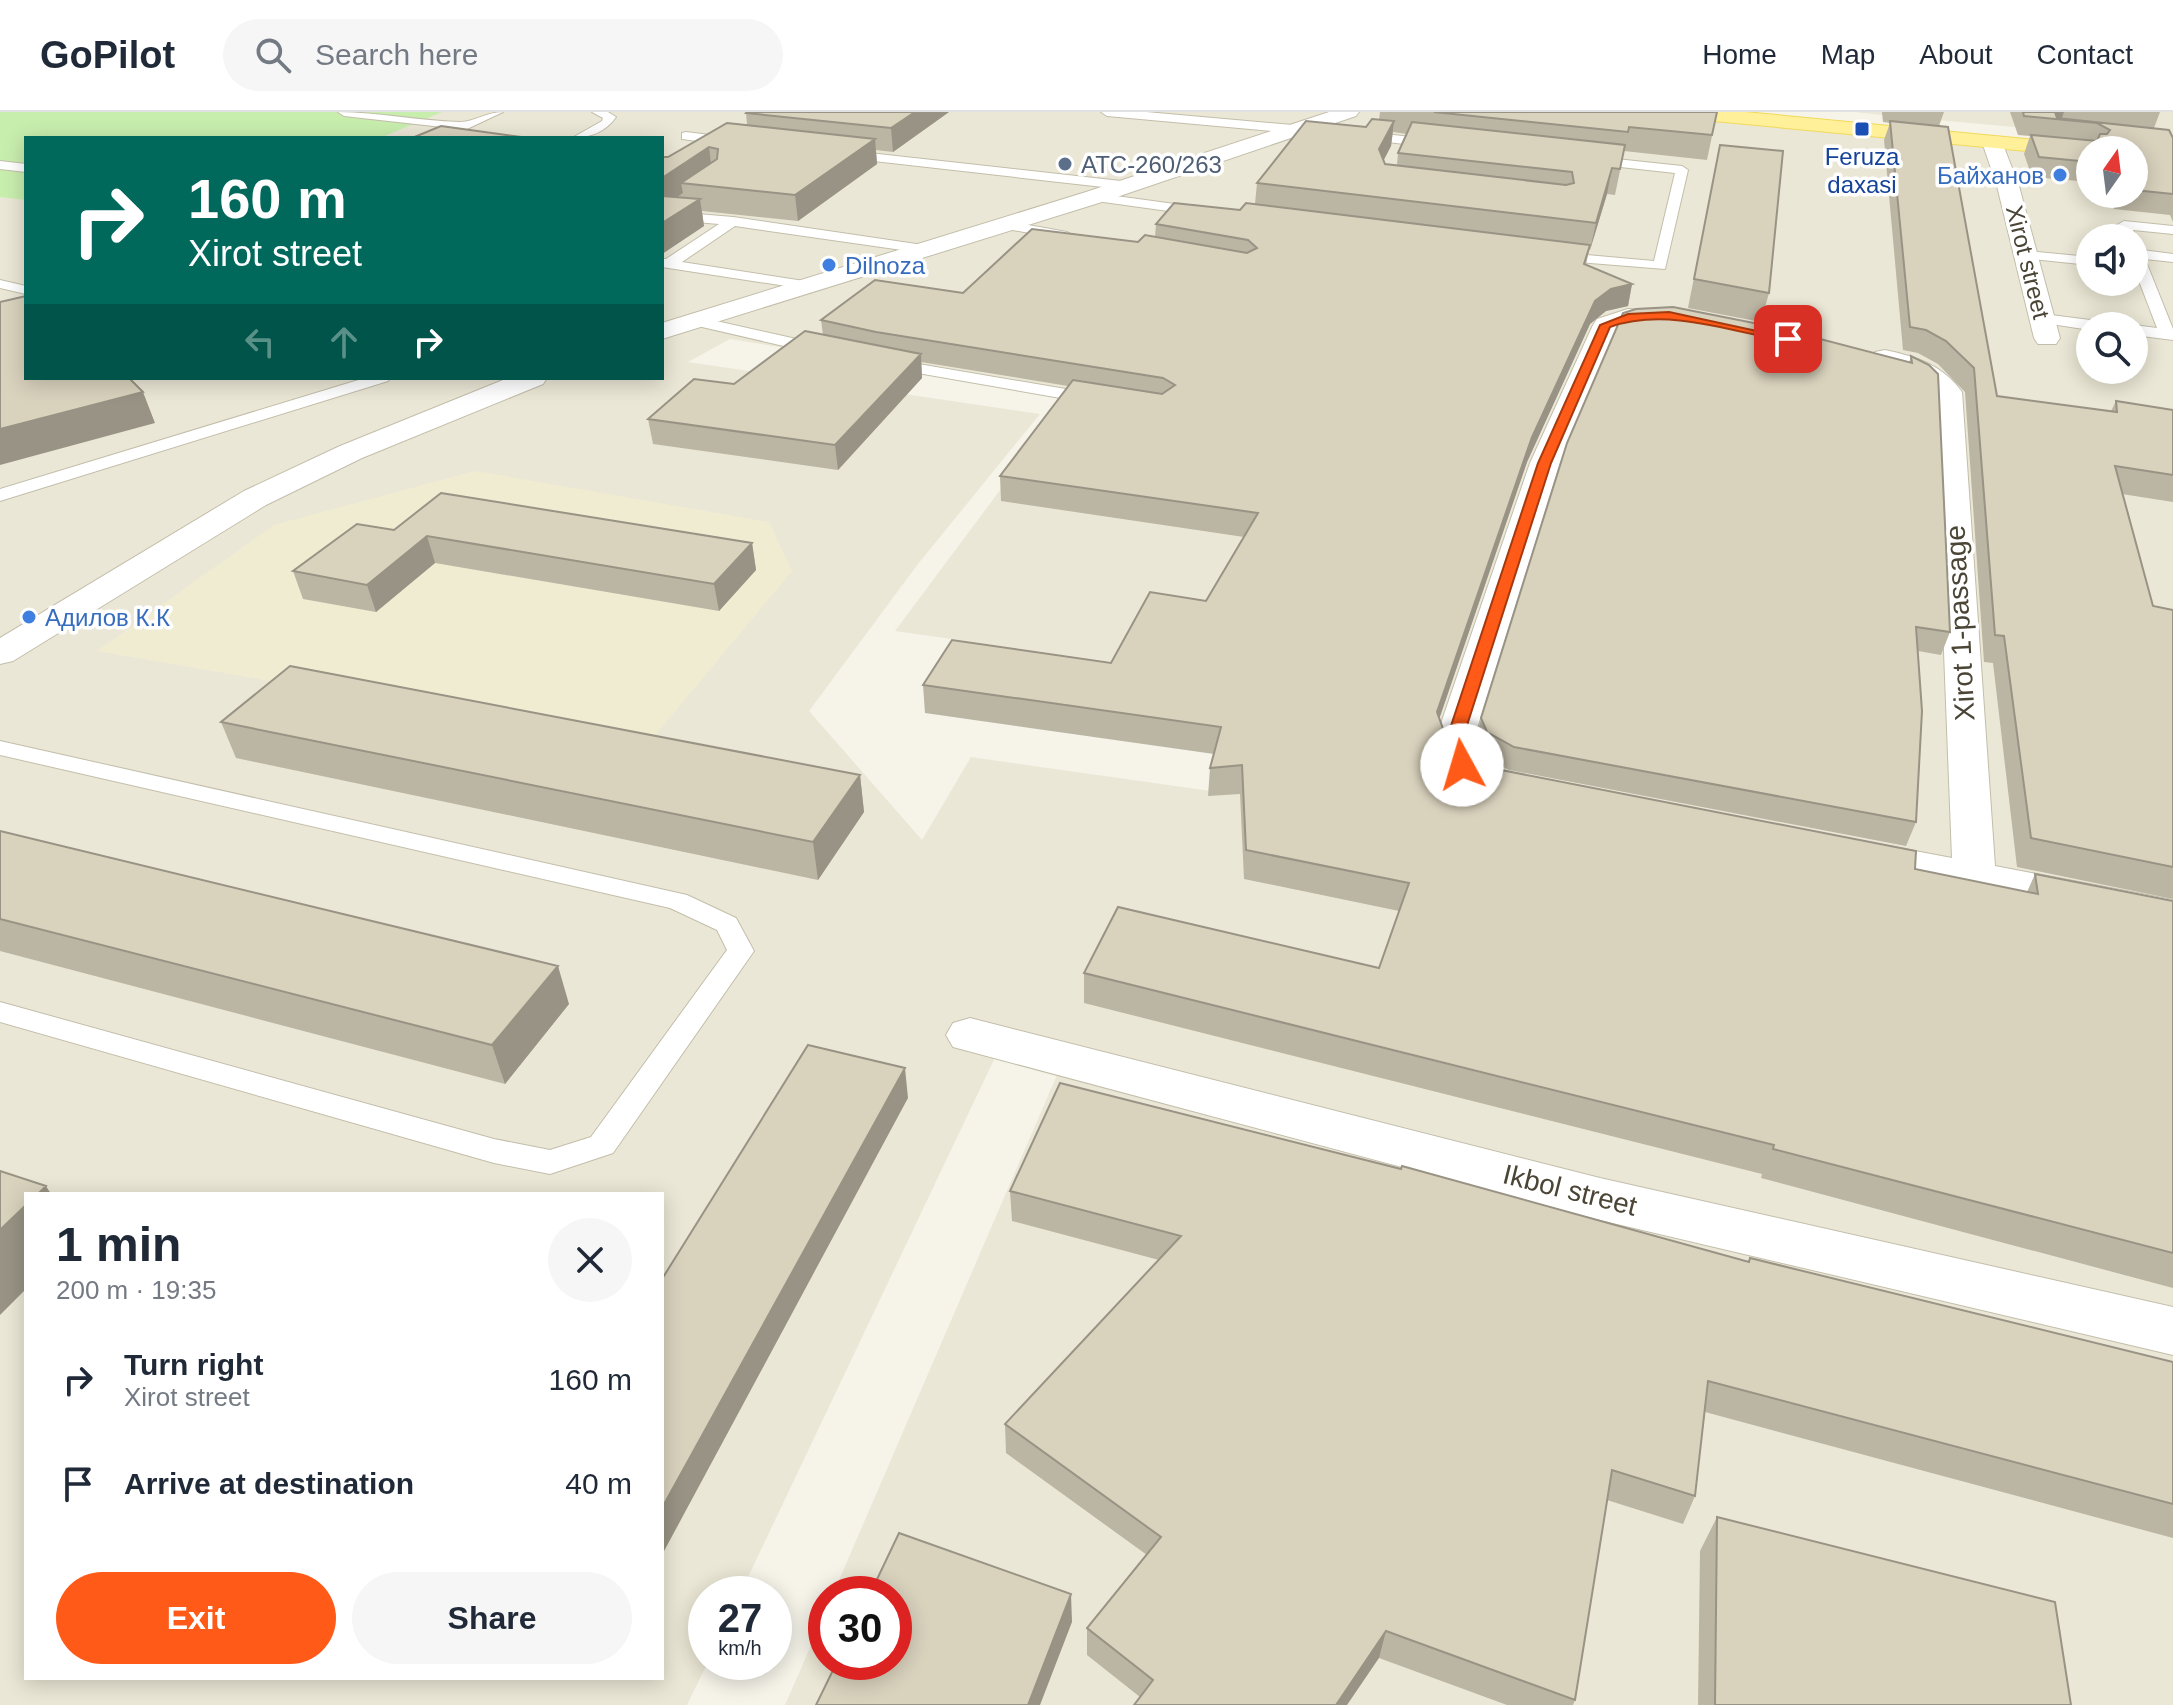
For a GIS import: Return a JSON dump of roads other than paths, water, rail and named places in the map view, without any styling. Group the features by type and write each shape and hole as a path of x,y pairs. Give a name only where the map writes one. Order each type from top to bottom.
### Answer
{"main road":[{"path":"1682,112 2076,150"},
{"path":"1854,112 2111,136"}],"street":[{"path":"664,330 930,250 1299,129 1346,123"},
{"name":"Xirot street","path":"1992,142 2008,186 2045,329"},
{"path":"1527,789 1496,783 1462,765 1454,741 1545,463 1606,325 1628,317 1669,315 1714,324"},
{"name":"Xirot 1-passage","path":"1847,351 1907,362 1934,376 1948,392 1974,876"},
{"path":"0,653 267,492 351,452 528,380"},
{"path":"1820,846 2173,915"},
{"name":"Ikbol street","path":"970,1035 1600,1199 2173,1331"}],"lane":[{"path":"344,112 465,126"},
{"path":"444,136 497,112"},
{"path":"582,136 612,121 598,112"},
{"path":"1107,112 1329,132"},
{"path":"1346,123 1400,146 1450,146"},
{"path":"686,136 749,143"},
{"path":"828,152 1129,186"},
{"path":"1539,254 1660,266 1682,170 1574,159"},
{"path":"0,165 24,168"},
{"path":"664,214 688,197"},
{"path":"1094,197 1218,213"},
{"path":"664,215 733,221 930,250"},
{"path":"666,263 733,221"},
{"path":"1007,225 1082,238"},
{"path":"2148,227 2173,230"},
{"path":"2026,255 2076,260"},
{"path":"2148,259 2173,258"},
{"path":"666,263 812,286"},
{"path":"0,284 24,290"},
{"path":"2148,286 2170,335"},
{"path":"694,321 847,356"},
{"path":"2045,329 2076,327"},
{"path":"2148,332 2170,335"},
{"path":"877,363 1114,402"},
{"path":"0,495 375,380"},
{"path":"0,748 678,901 727,924 741,951 602,1145 550,1162 494,1151 0,1012"}],"place":[{"name":"Feruza daxasi","path":"1862,129"},
{"name":"АТС-260/263","path":"1065,164"},
{"name":"Байханов","path":"2060,175"},
{"name":"Dilnoza","path":"829,265"},
{"name":"Адилов К.К","path":"29,617"}]}
